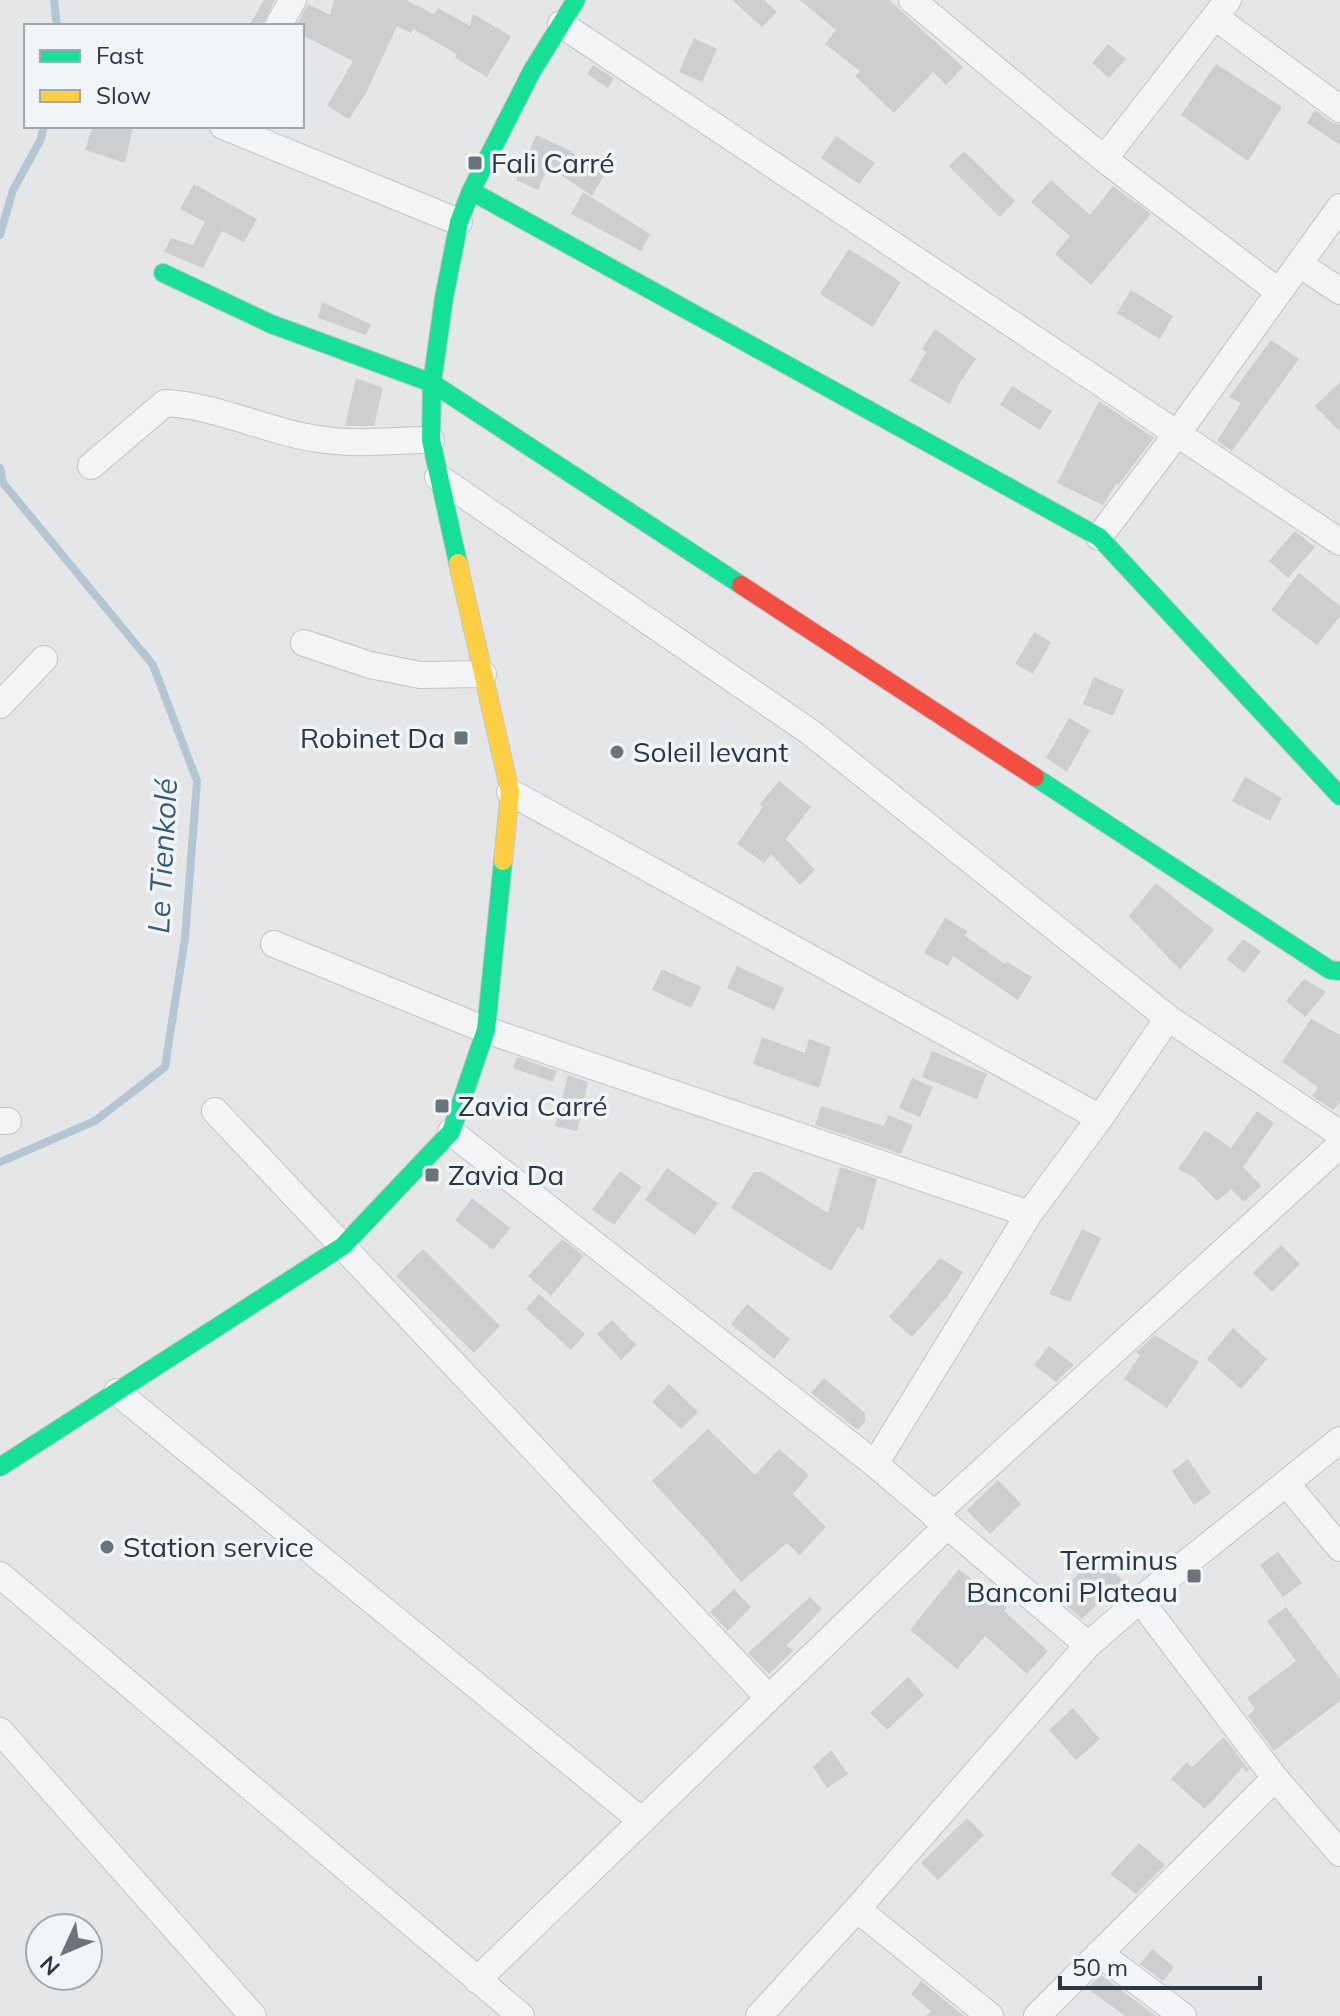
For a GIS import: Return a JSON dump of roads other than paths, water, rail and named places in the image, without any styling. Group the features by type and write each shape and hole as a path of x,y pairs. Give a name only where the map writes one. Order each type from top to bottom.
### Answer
{"street":[{"path":"279,24 293,0"},
{"path":"0,1467 343,1246 451,1132 486,1030 510,792 438,477 431,440 432,383 459,222 471,191 532,71 576,0"},
{"path":"912,0 1104,159 1279,292"},
{"path":"1104,159 1222,9 1340,109"},
{"path":"561,24 1340,542"},
{"path":"228,128 459,222"},
{"path":"471,191 1099,537 1337,787"},
{"path":"1099,537 1340,208"},
{"path":"1299,264 1340,291"},
{"path":"163,273 271,324 432,383 1330,970 1340,971"},
{"path":"91,466 165,403 193,404 277,430 327,441 431,440"},
{"path":"438,477 810,732 1168,1018 1340,1134"},
{"path":"304,643 370,665 420,675 483,674"},
{"path":"0,705 44,659"},
{"path":"510,792 1100,1118"},
{"path":"274,944 486,1030 1029,1214"},
{"path":"875,1464 1029,1214 1168,1018"},
{"path":"215,1111 769,1698"},
{"path":"451,1132 875,1464 1088,1645"},
{"path":"477,1980 769,1698 941,1520 1340,1145"},
{"path":"117,1392 642,1821"},
{"path":"759,2016 1088,1645 1340,1440"},
{"path":"1286,1483 1340,1548"},
{"path":"0,1575 521,2016"},
{"path":"1140,1600 1275,1778 1340,1853"},
{"path":"0,1731 253,2016"},
{"path":"1037,2016 1275,1778"},
{"path":"857,1909 990,2016"},
{"path":"1099,1953 1183,2016"}],"waterway":[{"name":"Le Tienkolé","path":"54,0 57,24"},
{"name":"Le Tienkolé","path":"0,235 13,190 40,141 43,128"},
{"name":"Le Tienkolé","path":"0,468 3,483 153,665 197,781 185,938 165,1067 95,1121 0,1162"}],"place":[{"name":"Fali Carré","path":"475,163"},
{"name":"Robinet Da","path":"461,738"},
{"name":"Soleil levant","path":"617,752"},
{"name":"Zavia Carré","path":"442,1106"},
{"name":"Zavia Da","path":"432,1175"},
{"name":"Station service","path":"107,1547"},
{"name":"Terminus Banconi Plateau","path":"1194,1576"}]}
